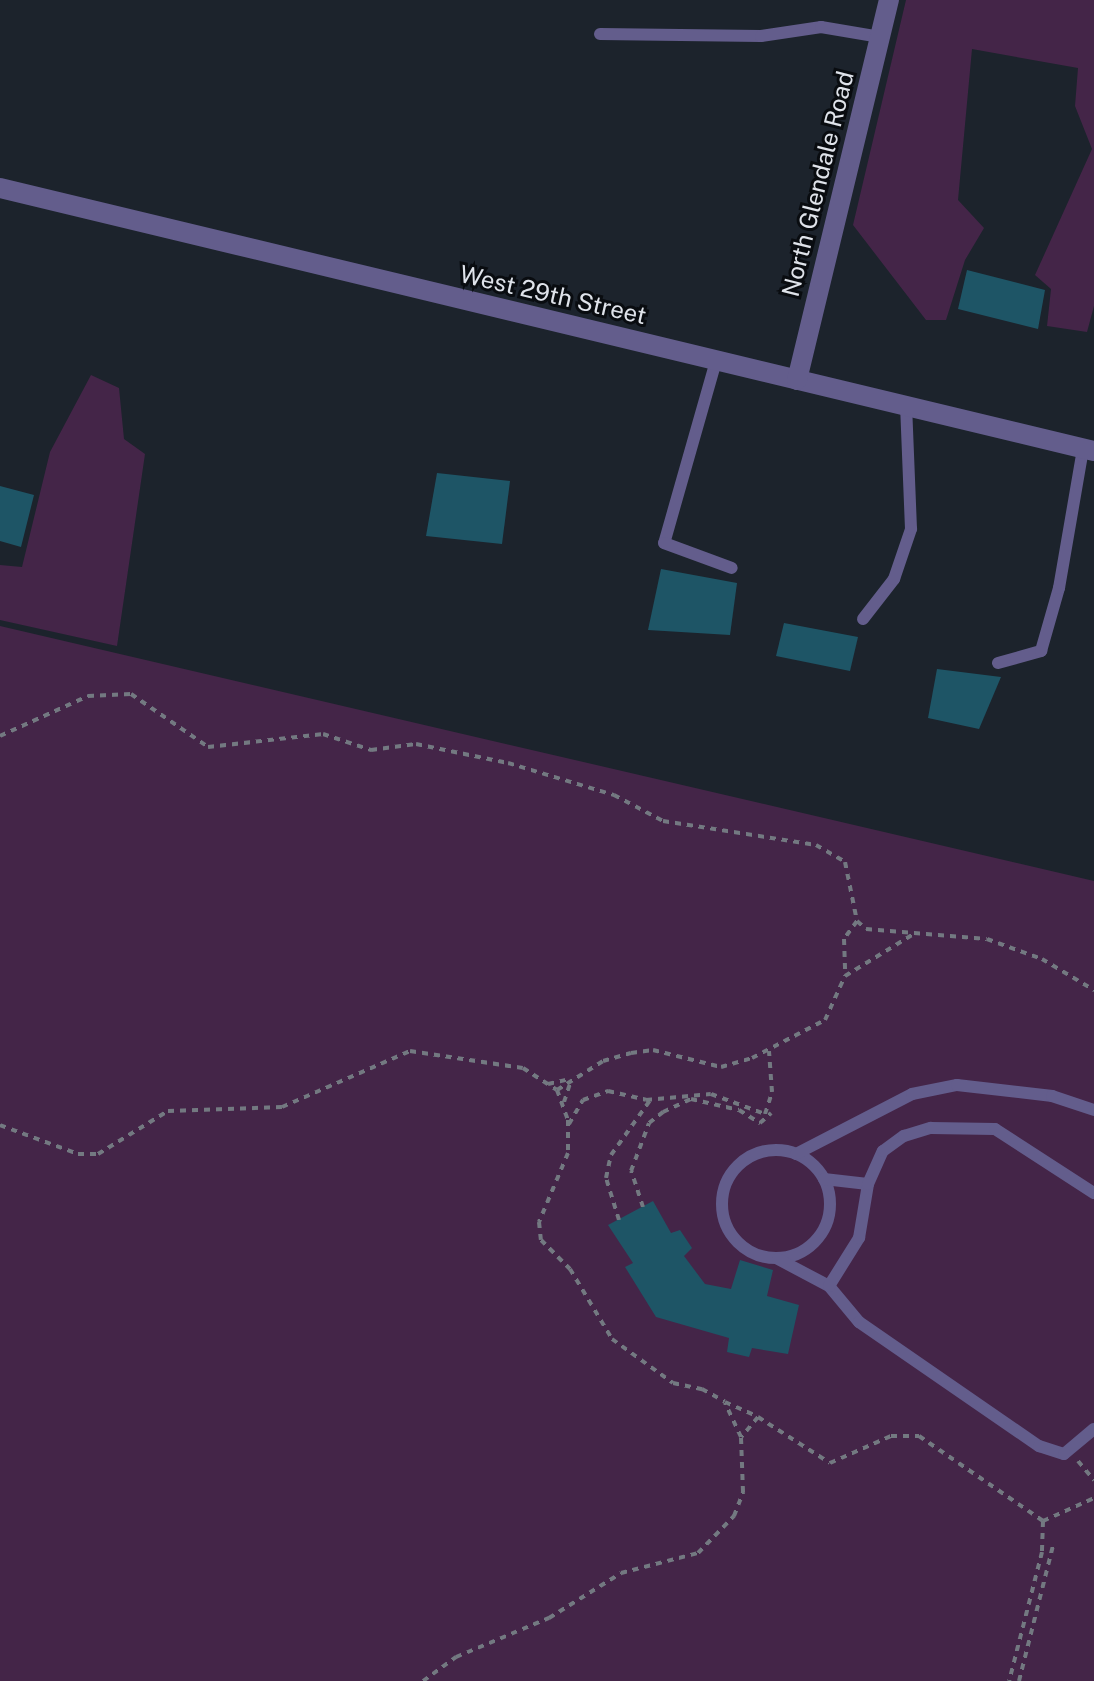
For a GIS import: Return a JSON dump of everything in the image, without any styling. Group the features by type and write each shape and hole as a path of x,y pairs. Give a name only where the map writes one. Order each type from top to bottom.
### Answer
{"street":[{"name":"North Glendale Road","path":"797,380 889,0"},
{"name":"West 29th Street","path":"0,188 1088,450"}],"lane":[{"path":"600,34 746,37 821,27 880,37"},
{"path":"716,361 664,543 732,568"},
{"path":"863,619 894,579 911,529 906,407"},
{"path":"998,663 1041,651 1059,588 1088,450"},
{"path":"796,1154 912,1094 957,1085 1052,1096 1094,1110"},
{"path":"829,1286 859,1238 868,1184 883,1151 904,1136 972,1127 995,1129 1094,1193"},
{"path":"778,1259 796,1255 823,1231 830,1196 824,1179 796,1154 779,1150 746,1159 723,1195 732,1237 760,1256 778,1259 829,1286 859,1322 1039,1446 1064,1454 1094,1429"},
{"path":"824,1179 868,1184"}],"path":[{"path":"0,736 88,696 131,694 208,747 323,734 371,750 416,744 508,763 614,795 663,821 771,835 828,851 845,862 857,921 877,935 964,934 1015,947 1094,990"},
{"path":"557,1090 603,1061 649,1050 721,1067 769,1051 825,1020 836,1009 845,976 844,939 857,921"},
{"path":"845,976 914,934"},
{"path":"0,1125 78,1154 98,1154 168,1111 278,1108 410,1051 502,1061 557,1090 564,1104 568,1126 560,1180 539,1222 541,1240 570,1269 612,1339 673,1383 758,1417 830,1463 891,1436 919,1436 1043,1521"},
{"path":"568,1126 595,1092 651,1099 711,1094 765,1114 772,1092 769,1051"},
{"path":"548,1084 572,1078"},
{"path":"564,1104 572,1078"},
{"path":"619,1220 606,1178 611,1155 651,1099"},
{"path":"643,1207 631,1171 649,1123 663,1112 691,1099 739,1110 760,1123 771,1113"},
{"path":"423,1681 456,1657 549,1618 621,1573 698,1553 734,1516 746,1473 741,1437 725,1402"},
{"path":"741,1437 758,1417"},
{"path":"1071,1448 1094,1480"},
{"path":"1043,1521 1094,1498"},
{"path":"1009,1681 1042,1552 1043,1521"},
{"path":"1019,1681 1054,1542"}],"shaded area":[{"path":"906,0 1094,0 1094,306 1087,332 1047,326 1051,289 1035,275 1092,149 1075,106 1078,68 972,49 958,200 984,228 965,260 946,320 926,320 853,225"},
{"path":"91,375 119,388 124,439 145,454 117,646 0,620 0,565 22,567 50,452"},
{"path":"0,626 1094,881 1094,1681 0,1681"}],"building":[{"path":"967,270 1045,290 1038,329 958,309"},
{"path":"437,473 510,481 502,544 426,536"},
{"path":"0,486 34,495 21,547 0,541"},
{"path":"661,569 737,583 730,635 648,630"},
{"path":"784,623 858,637 850,671 776,656"},
{"path":"937,669 1001,677 979,729 928,718"},
{"path":"653,1201 671,1233 680,1230 692,1248 684,1256 705,1284 731,1289 740,1260 773,1270 767,1296 799,1305 788,1354 752,1348 749,1357 727,1352 729,1338 656,1317 625,1267 633,1263 608,1225"}]}
